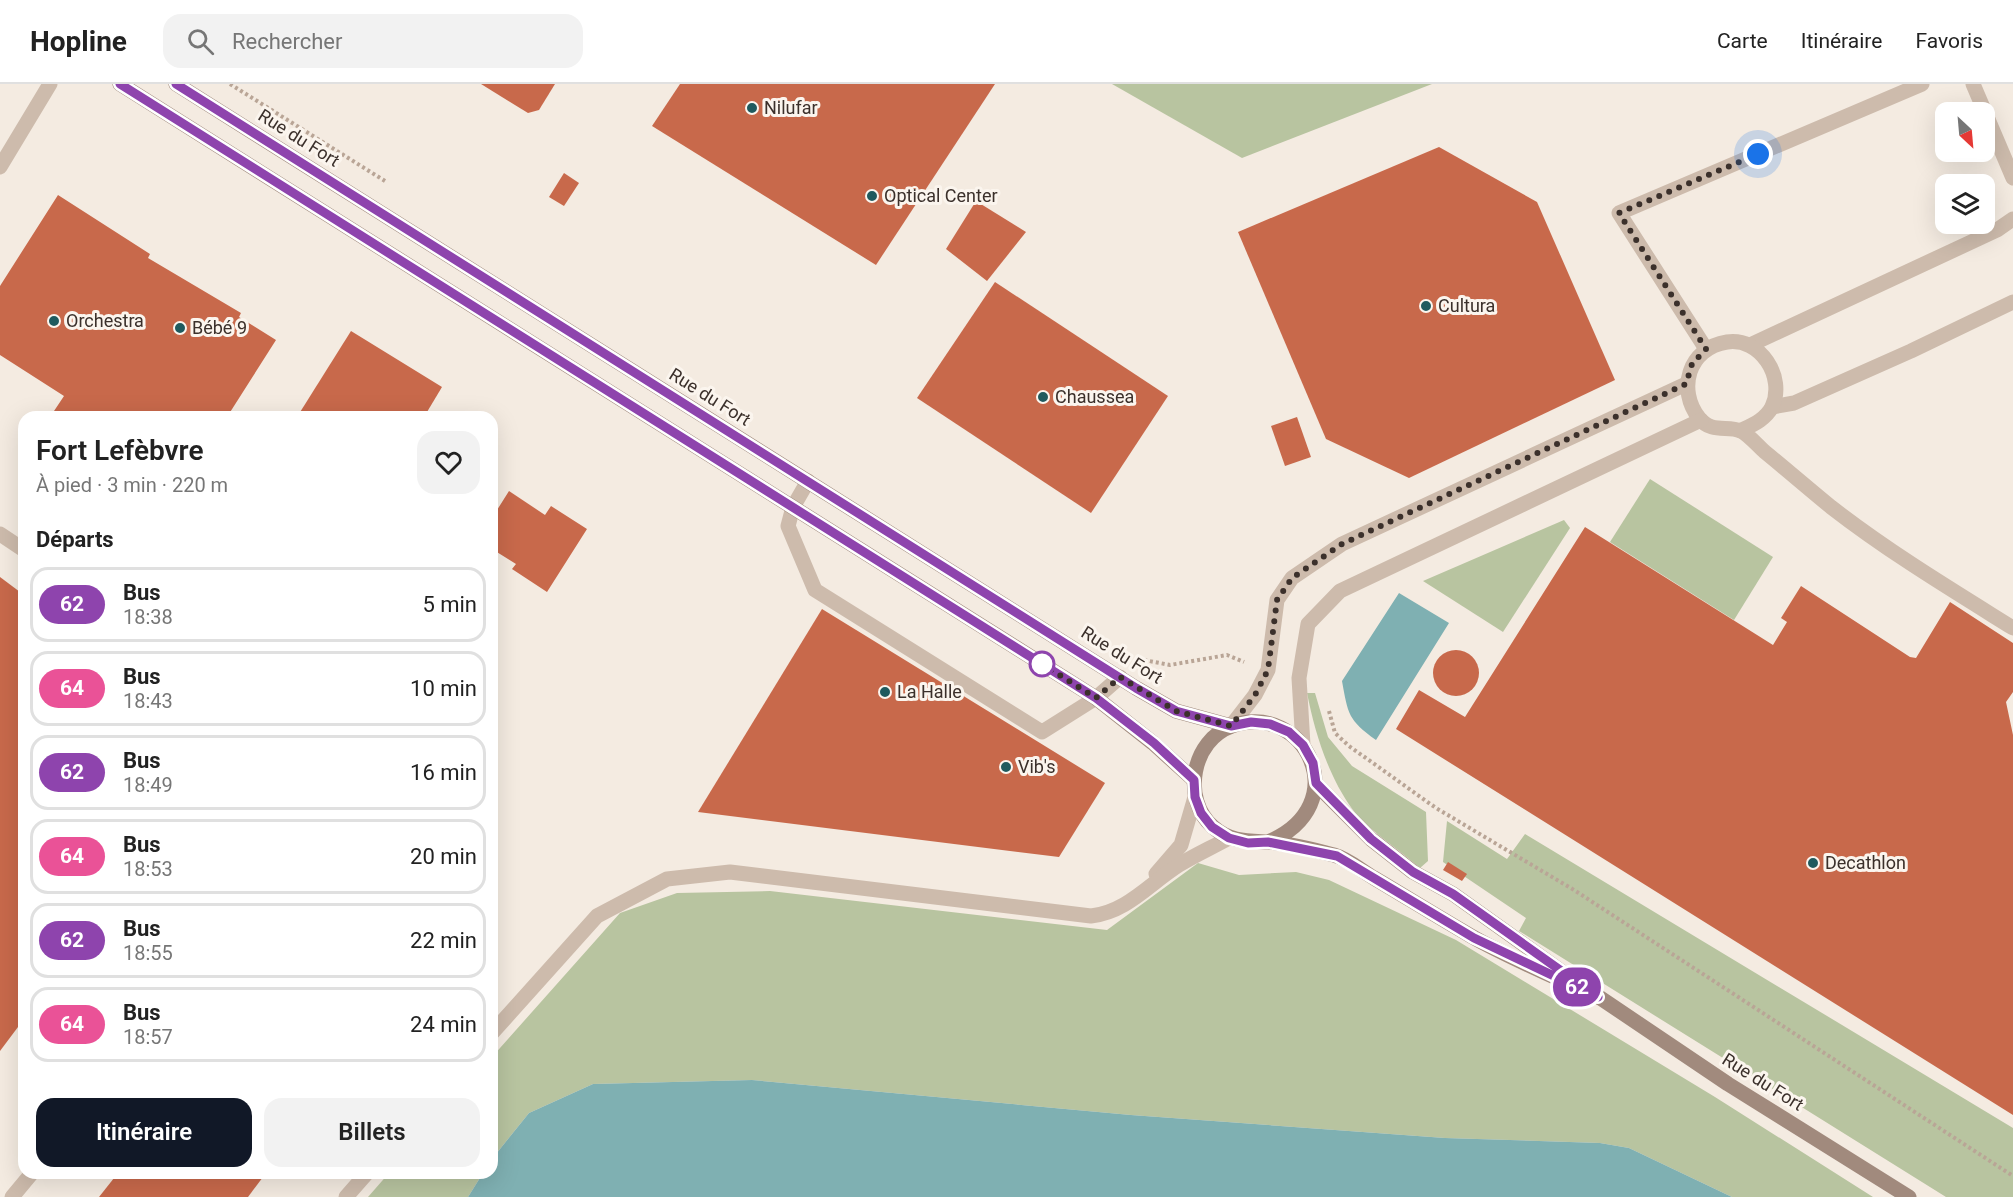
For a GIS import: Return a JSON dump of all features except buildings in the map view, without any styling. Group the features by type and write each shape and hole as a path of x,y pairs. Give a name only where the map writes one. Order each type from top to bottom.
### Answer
{"main road":[{"path":"120,84 1096,698 1154,743 1194,780"},
{"name":"Rue du Fort","path":"176,84 1176,711 1231,726 1251,722 1270,724 1289,732 1303,745 1313,763 1316,783 1371,839 1413,872 1453,894 1598,997 1728,1084 1909,1197"},
{"path":"1229,838 1212,827 1201,813 1195,797 1194,780 1197,763 1204,748 1216,735 1231,726"},
{"path":"1268,842 1287,834 1302,821 1312,803 1316,783"},
{"name":"Rue du Fort","path":"1229,838 1248,843 1268,842 1337,856 1474,938 1598,997"}],"lane":[{"path":"0,167 50,84"},
{"path":"1706,349 1619,213 1922,84"},
{"path":"1973,84 2013,178"},
{"path":"1750,345 1997,230 2013,219"},
{"path":"1772,407 1794,403 2013,302"},
{"path":"1728,341 1750,345 1768,361 1776,383 1772,407 1759,422 1740,431 1719,430 1701,420 1690,404 1686,384 1692,364 1706,349 1728,341"},
{"path":"1231,726 1255,695 1268,670 1277,600 1292,578 1342,544 1686,384"},
{"path":"1303,745 1299,678 1308,624 1340,591 1701,420"},
{"path":"1740,431 1832,508 1901,558 2013,628"},
{"path":"808,481 793,507 788,526 815,590 1042,732 1096,698 1120,677"},
{"path":"0,534 18,546"},
{"path":"1139,894 1181,845 1195,797"},
{"path":"498,1027 597,916 667,879 730,872 1091,916 1107,915 1124,907 1180,864 1229,838"},
{"path":"12,1197 27,1179"},
{"path":"346,1197 362,1179"}],"path":[{"path":"1326,700 1335,733 1342,740 1436,808 1574,890 2013,1176"}],"green space":[{"path":"1112,84 1432,84 1242,158"},
{"path":"1650,479 1773,557 1734,620 1610,542"},
{"path":"1564,520 1570,528 1503,632 1423,581"},
{"path":"1307,693 1315,693 1328,737 1352,766 1426,812 1428,861 1420,868 1366,824 1344,797 1324,754"},
{"path":"1447,821 1507,859 1525,834 2013,1128 2013,1197 1946,1197 1519,931 1526,918 1443,862"},
{"path":"1198,863 1239,875 1296,872 1329,880 1456,940 1715,1097 1873,1197 1732,1197 1629,1148 1600,1143 1445,1138 1131,1115 752,1080 593,1084 529,1113 498,1152 498,1050 620,913 677,893 770,891 1107,930"},
{"path":"384,1179 479,1179 468,1197 368,1197"}],"water":[{"path":"1399,593 1449,623 1376,740 1360,727 1351,715 1342,681"},
{"path":"752,1080 1131,1115 1445,1138 1600,1143 1629,1148 1732,1197 468,1197 479,1179 498,1179 498,1152 529,1113 593,1084"}],"bus line":[{"name":"62","path":"120,84 1096,698 1154,743 1194,780 1195,797 1201,813 1212,827 1229,838 1248,843 1268,842 1337,856 1474,938 1598,997 1453,894 1413,872 1371,839 1316,783 1313,763 1303,745 1289,732 1270,724 1251,722 1231,726 1176,711 1136,688 176,84"}],"place":[{"name":"Nilufar","path":"752,108"},
{"name":"Optical Center","path":"872,196"},
{"name":"Cultura","path":"1426,306"},
{"name":"Orchestra","path":"54,321"},
{"name":"Bébé 9","path":"180,328"},
{"name":"Chaussea","path":"1043,397"},
{"name":"La Halle","path":"885,692"},
{"name":"Vib's","path":"1006,767"},
{"name":"Decathlon","path":"1813,863"}],"route":[{"path":"1042,664 1096,698 1120,677 1176,711 1231,726 1255,695 1268,670 1277,600 1292,578 1342,544 1686,384 1692,364 1706,349 1619,213 1758,154"}]}
